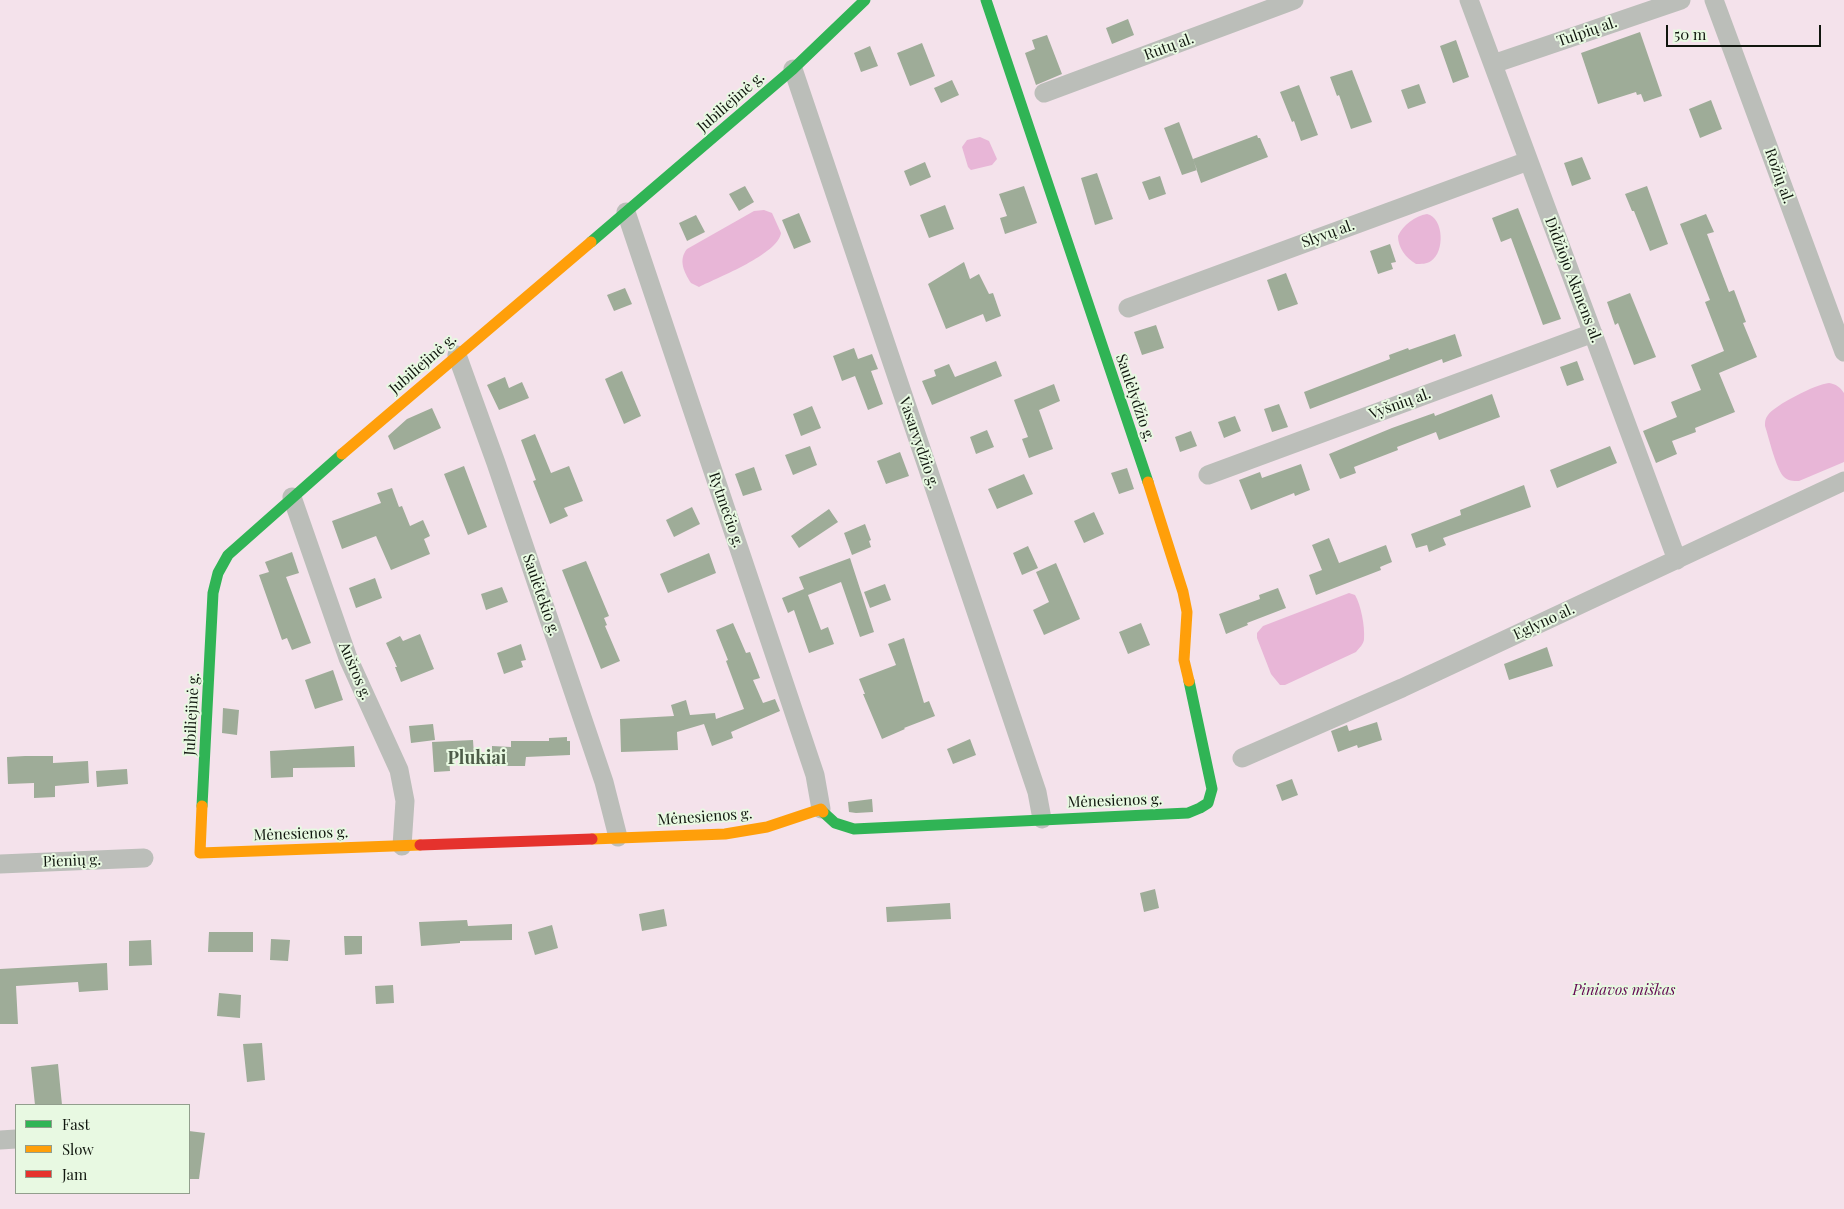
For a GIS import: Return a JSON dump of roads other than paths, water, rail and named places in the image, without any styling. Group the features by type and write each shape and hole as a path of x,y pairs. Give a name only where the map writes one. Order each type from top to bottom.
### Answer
{"street":[{"name":"Jubiliejinė g.","path":"200,852 213,593 218,573 228,555 292,497 457,355 793,69 865,0"},
{"name":"Saulėlydžio g.","path":"986,0 1153,495 1183,592 1187,612 1184,660 1213,793 1208,803 1202,809"},
{"name":"Rūtų al.","path":"1044,93 1294,0"},
{"name":"Didžiojo Akmens al.","path":"1469,0 1677,560"},
{"name":"Tulpių al.","path":"1493,64 1681,0"},
{"name":"Rožių al.","path":"1714,0 1844,352"},
{"name":"Vasarvydžio g.","path":"793,69 1037,792 1042,819"},
{"name":"Slyvų al.","path":"1128,308 1528,161"},
{"name":"Rytmečio g.","path":"626,212 815,775 821,810"},
{"name":"Vyšnių al.","path":"1208,475 1593,332"},
{"name":"Saulėtekio g.","path":"457,355 496,463 604,782 618,837"},
{"name":"Eglyno al.","path":"1242,758 1402,688 1844,481"},
{"name":"Aušros g.","path":"292,497 348,658 399,770 405,802 402,846"},
{"name":"Mėnesienos g.","path":"200,852 725,834 767,827 821,810 828,819 838,825 854,829 1188,813 1202,809"},
{"name":"Pienių g.","path":"0,864 144,858"},
{"path":"0,1140 15,1139"}],"district":[{"name":"Plukiai","path":"477,758"}],"park label":[{"name":"Piniavos miškas","path":"1624,990"}]}
